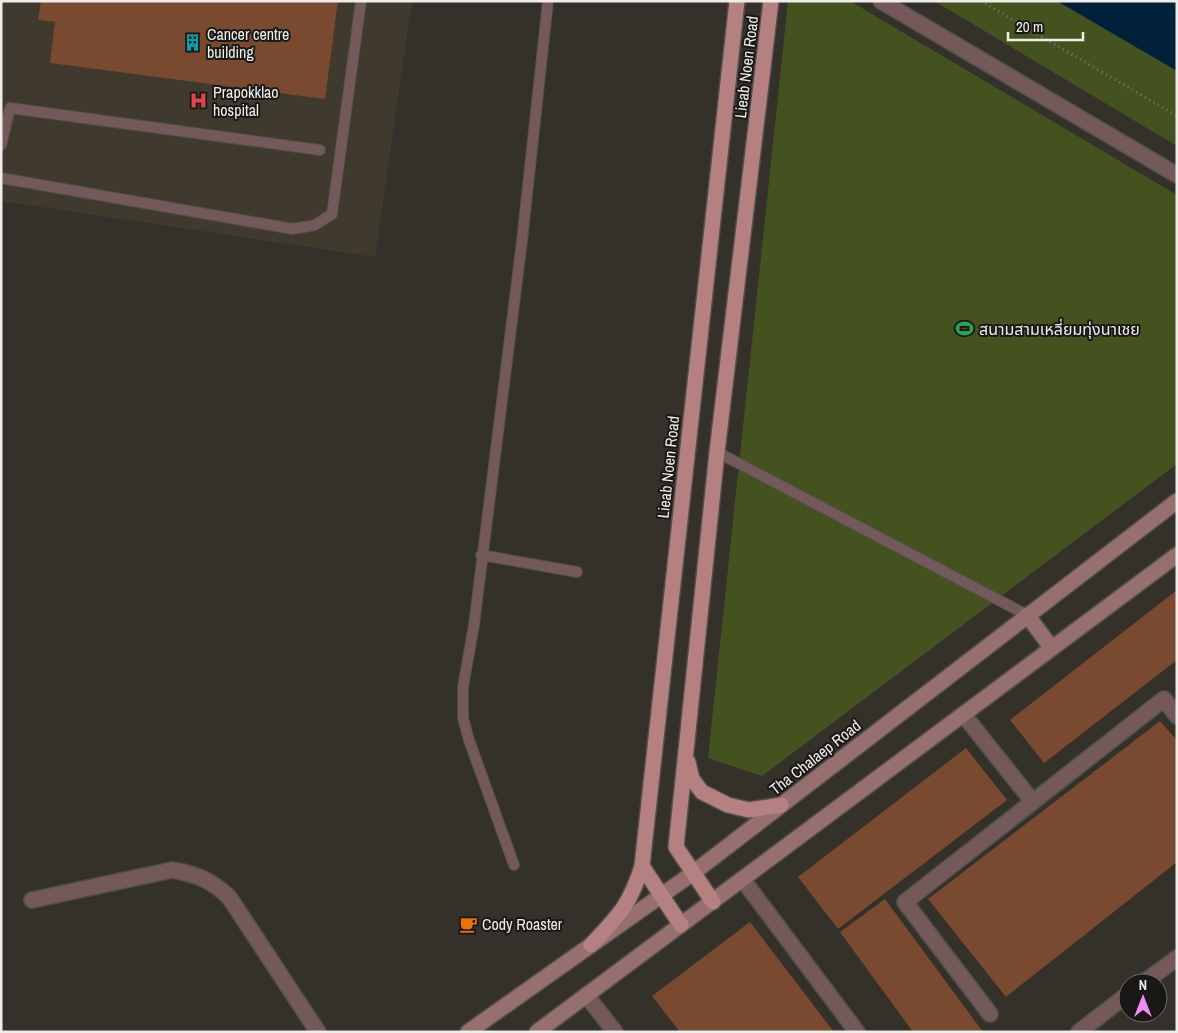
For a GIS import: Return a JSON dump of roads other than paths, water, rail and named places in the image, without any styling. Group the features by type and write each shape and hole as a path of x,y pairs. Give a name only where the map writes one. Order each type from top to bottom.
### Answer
{"main road":[{"name":"Lieab Noen Road","path":"591,945 620,914 633,894 642,866 737,1"},
{"name":"Lieab Noen Road","path":"712,902 676,848 718,452 771,1"},
{"name":"Tha Chalaep Road","path":"468,1032 692,873 1177,501"},
{"path":"537,1032 743,880 1051,647 1177,555"},
{"path":"1027,615 1051,647"},
{"path":"686,754 692,779 702,792 728,805 748,810 781,805"},
{"path":"642,866 681,925"}],"street":[{"path":"881,1 1177,175"},
{"path":"990,1014 905,902 1164,699 1177,716"},
{"path":"963,714 1032,802"},
{"path":"32,900 172,870 194,873 213,882 229,897 318,1032"},
{"path":"743,880 857,1032"},
{"path":"1157,973 1177,958"},
{"path":"586,995 615,1032"},
{"path":"1079,1032 1118,1002"}],"lane":[{"path":"1,178 292,229 315,225 332,214 361,1"},
{"path":"514,865 469,740 463,718 463,687 522,241 548,1"},
{"path":"1,145 10,108 320,150"},
{"path":"718,452 1027,615"},
{"path":"481,555 577,572"}],"water":[{"path":"1057,1 1177,1 1177,71"}],"place":[{"name":"Cancer centre building","path":"193,43"},
{"name":"Prapokklao hospital","path":"199,101"},
{"name":"สนามสามเหลี่ยมทุ่งนาเชย","path":"965,329"},
{"name":"Cody Roaster","path":"468,924"}]}
